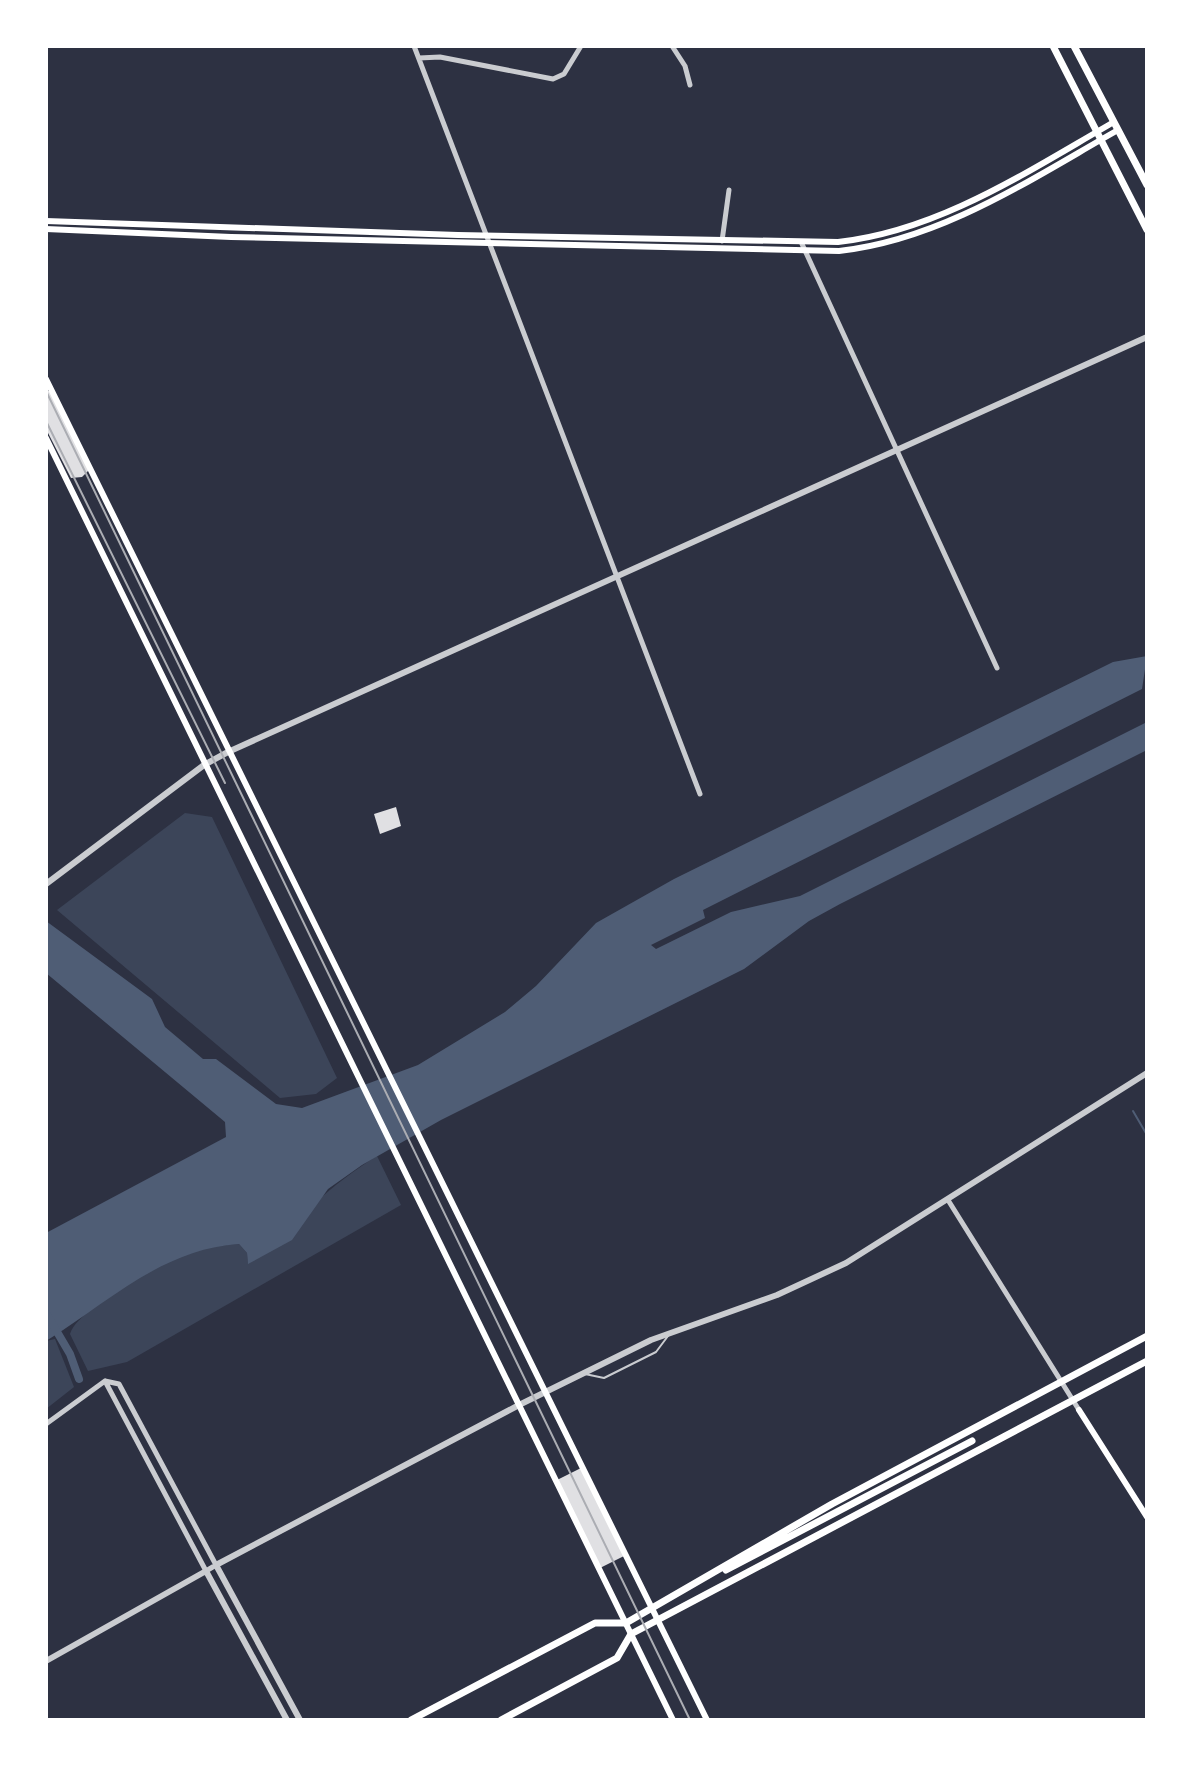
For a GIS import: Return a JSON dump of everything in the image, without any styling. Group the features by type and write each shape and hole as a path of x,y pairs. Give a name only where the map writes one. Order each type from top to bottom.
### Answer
{"main road":[{"path":"1053,46 1147,230"},
{"path":"1074,46 1147,185"},
{"path":"46,229 806,252 858,249 920,234 961,215 1116,126"},
{"path":"46,221 802,244 857,240 926,222 1098,136"},
{"path":"46,379 543,1393 707,1720"},
{"path":"46,438 673,1720"},
{"path":"678,1595 832,1504 1147,1336"},
{"path":"501,1720 617,1658 631,1634 1147,1359"},
{"path":"1079,1410 1147,1517"},
{"path":"411,1720 595,1623 626,1623 972,1441"}],"street":[{"path":"414,46 484,236 700,794"},
{"path":"419,58 440,57 553,79 564,74 581,46"},
{"path":"672,46 685,66 690,85"},
{"path":"722,242 729,190"},
{"path":"802,244 997,668"},
{"path":"49,881 204,765 228,752 1147,337"},
{"path":"46,1661 216,1565 543,1393 671,1332 816,1278 948,1200 1147,1073"},
{"path":"948,1200 1079,1410"},
{"path":"46,1424 105,1381 119,1384 300,1720"},
{"path":"105,1381 287,1720"}],"lane":[{"path":"583,1374 604,1378 656,1352 671,1332"}],"shaded area":[{"path":"1147,656 1142,689 703,910 705,918 651,945 656,949 731,912 800,896 1147,722 1147,750 840,904 809,921 744,969 441,1120 362,1165 328,1189 292,1240 248,1264 247,1253 239,1244 185,1256 137,1280 46,1341 46,1233 226,1137 225,1122 46,973 46,921 152,999 165,1027 203,1059 216,1059 276,1104 302,1108 418,1065 505,1012 536,986 596,923 674,879 1113,662"},
{"path":"185,813 212,817 337,1078 316,1094 280,1098 57,910"},
{"path":"377,1156 401,1205 127,1362 88,1371 70,1334 76,1324 104,1299 161,1265 196,1250 239,1244 247,1253 248,1263 326,1193"},
{"path":"55,1339 74,1387 46,1409 46,1341"}],"building":[{"path":"46,390 52,392 90,469 82,477 71,478 46,429"},
{"path":"396,807 401,826 380,834 374,814"},
{"path":"583,1467 626,1555 600,1568 557,1480"}],"waterway":[{"path":"1133,1111 1147,1135"},
{"path":"46,1313 70,1354 79,1379"}],"railway":[{"path":"46,391 690,1720"},
{"path":"46,421 225,783"}]}
